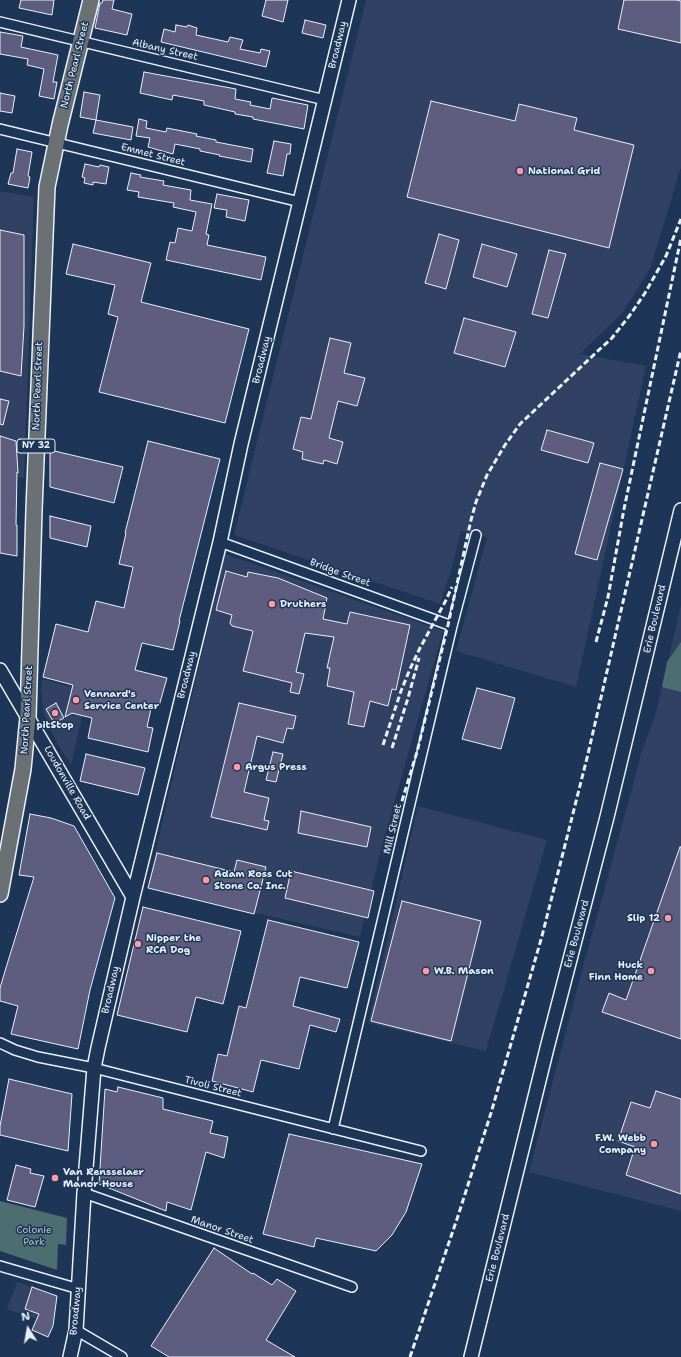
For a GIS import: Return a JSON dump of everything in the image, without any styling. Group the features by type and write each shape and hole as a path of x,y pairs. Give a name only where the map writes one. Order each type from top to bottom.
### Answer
{"main road":[{"name":"North Pearl Street","path":"0,894 23,769 28,716 35,474 47,187 56,143 91,0"}],"street":[{"name":"Broadway","path":"70,1357 76,1330 84,1193 94,1068 132,896 220,542 241,444 349,0"},
{"name":"Albany Street","path":"0,22 325,100"},
{"name":"Emmet Street","path":"0,129 300,202"},
{"name":"Erie Boulevard","path":"470,1357 545,1056 611,802 681,510"},
{"name":"Mill Street","path":"333,1129 452,626 476,535"},
{"name":"Bridge Street","path":"220,542 452,626"},
{"name":"Loudonville Road","path":"0,670 132,896"},
{"name":"Tivoli Street","path":"0,1043 15,1050 38,1057 94,1068 421,1151"},
{"name":"Manor Street","path":"84,1193 352,1287"},
{"path":"0,1266 78,1289"},
{"path":"76,1330 122,1357"}],"shaded area":[{"name":"National Grid","path":"366,0 681,0 681,167 650,269 623,312 580,354 646,366 576,687 456,651 487,537 461,531 451,571 440,604 234,535"},
{"path":"0,191 34,197 24,478 0,473"},
{"path":"225,554 443,631 380,853 360,937 147,888"},
{"path":"681,605 681,1211 529,1172 641,753 655,716"},
{"path":"42,679 88,691 71,765 58,745 44,715 41,690"},
{"name":"W.B. Mason","path":"418,806 547,840 486,1051 368,1023"},
{"path":"17,1282 57,1296 53,1326 7,1309"}],"green space":[{"path":"681,642 681,692 662,687 667,662"},
{"name":"Colonie Park","path":"0,1201 67,1218 66,1245 58,1244 57,1270 0,1251"}],"building":[{"path":"21,0 54,0 52,15 19,8"},
{"path":"103,0 114,0 112,9 132,14 127,35 95,28 100,3 102,3"},
{"path":"266,0 288,0 283,22 262,16"},
{"path":"624,0 681,1 681,43 618,29"},
{"path":"305,20 326,25 323,38 302,33"},
{"path":"176,25 187,27 188,25 197,28 196,35 228,42 230,37 243,40 240,49 260,53 261,49 270,51 266,67 161,42 164,29 175,32"},
{"path":"0,32 23,36 21,47 58,55 53,82 57,82 54,99 39,96 44,69 27,65 28,59 0,54"},
{"path":"144,72 236,89 235,99 251,102 250,105 270,109 272,98 308,105 304,129 235,114 235,112 204,105 204,101 173,95 172,100 140,93"},
{"path":"84,92 100,95 96,120 80,117"},
{"path":"0,93 15,96 12,113 0,111"},
{"name":"National Grid","path":"431,101 515,121 519,104 577,118 574,130 634,145 609,248 407,197"},
{"path":"139,119 147,121 146,128 166,132 167,128 197,134 196,136 216,140 216,142 253,149 251,162 219,156 220,155 200,151 200,149 175,144 173,154 148,147 150,138 136,136"},
{"path":"96,120 133,127 131,140 93,133"},
{"path":"274,141 291,144 290,154 287,154 283,176 267,173"},
{"path":"17,149 32,152 28,176 30,177 28,188 8,184 11,173 13,173"},
{"path":"85,164 99,167 100,165 109,167 106,184 93,182 93,185 84,183 85,178 82,177"},
{"path":"131,173 141,175 140,177 164,181 163,185 191,190 190,200 212,204 206,234 209,235 207,245 266,257 261,280 166,260 170,242 175,243 178,228 192,231 196,212 173,207 174,203 138,197 139,192 127,190"},
{"path":"217,194 249,200 245,221 226,217 227,210 214,208"},
{"path":"0,230 24,235 24,326 21,376 0,371"},
{"path":"439,234 459,240 446,289 425,283"},
{"path":"73,244 151,263 141,302 249,329 225,423 99,392 118,317 108,314 115,285 66,274"},
{"path":"482,244 517,254 507,287 473,277"},
{"path":"549,250 566,254 548,318 532,314"},
{"path":"464,318 516,332 505,367 454,353"},
{"path":"330,338 351,343 344,373 365,378 357,406 338,401 329,438 343,442 337,464 324,460 323,464 302,459 303,452 293,449 301,417 311,419"},
{"path":"0,399 9,401 3,425 0,424"},
{"path":"547,430 594,443 588,463 541,450"},
{"path":"0,436 16,441 18,473 17,472 17,556 0,553"},
{"path":"148,441 220,459 173,650 142,643 135,670 167,678 159,706 152,704 147,727 153,728 148,752 88,738 92,718 72,713 65,717 73,685 43,677 56,624 88,632 96,601 124,608 133,567 119,564 125,533"},
{"path":"50,450 123,467 114,503 50,487"},
{"path":"600,463 623,469 597,560 575,554"},
{"path":"50,516 91,526 87,547 50,538"},
{"path":"226,571 247,577 248,572 278,578 327,598 323,619 347,624 350,612 410,625 396,690 392,689 388,706 370,701 364,727 348,724 354,692 327,686 330,668 327,668 334,637 305,633 296,672 304,674 299,694 290,692 292,683 243,671 253,631 232,626 230,623 232,615 216,610"},
{"path":"477,688 515,698 501,749 462,739"},
{"name":"pitStop","path":"56,703 64,718 54,723 46,709"},
{"name":"Argus Press","path":"239,703 296,716 293,729 287,728 283,743 257,736 244,792 269,798 264,820 269,821 267,830 211,817"},
{"path":"273,752 283,754 276,782 266,780"},
{"path":"86,754 145,768 138,795 80,781"},
{"path":"301,811 371,827 367,847 298,833"},
{"path":"30,814 51,818 74,826 115,898 90,990 78,1049 11,1034 18,1006 0,1001 0,988 34,877 19,875"},
{"name":"Slip 12","path":"680,847 681,1039 602,1012 609,993 626,1000"},
{"name":"Adam Ross Cut Stone Co. Inc.","path":"157,853 234,872 237,860 266,867 254,914 148,888"},
{"path":"291,871 374,891 368,918 285,898"},
{"name":"W.B. Mason","path":"402,901 481,921 451,1041 371,1021"},
{"path":"143,907 241,931 223,1004 196,997 187,1032 117,1015"},
{"path":"268,920 359,942 347,988 300,977 293,1006 340,1019 336,1032 310,1025 299,1069 261,1060 253,1092 212,1081 218,1054 227,1056 239,1006 246,1008"},
{"path":"9,1079 72,1094 68,1151 0,1135 0,1126"},
{"path":"118,1087 163,1098 163,1109 213,1121 210,1133 228,1137 224,1158 206,1152 191,1210 167,1202 166,1211 99,1184 105,1089 117,1092"},
{"name":"F.W. Webb Company","path":"656,1091 681,1099 681,1194 626,1175 635,1147 618,1141 631,1102 650,1108"},
{"path":"289,1134 422,1164 406,1212 392,1235 376,1251 316,1238 314,1247 263,1234"},
{"path":"16,1165 31,1169 30,1173 44,1176 35,1207 7,1200"},
{"path":"214,1248 252,1274 253,1273 272,1285 277,1279 296,1291 266,1340 295,1357 169,1357 151,1346"},
{"path":"32,1287 57,1296 53,1326 48,1337 32,1330 39,1314 25,1309"}],"railway":[{"path":"394,827 417,752 448,625 471,520 476,502 487,475 520,424 612,338 630,315 645,293 666,256 681,219"},
{"path":"596,642 608,597 624,509 681,238"},
{"path":"410,1357 491,1113 542,936 588,754 681,350"},
{"path":"383,745 410,669 452,587"},
{"path":"392,748 419,658"}],"place":[{"name":"National Grid","path":"520,171"},
{"name":"Druthers","path":"272,604"},
{"name":"Vennard's Service Center","path":"76,700"},
{"name":"pitStop","path":"55,713"},
{"name":"Argus Press","path":"237,767"},
{"name":"Adam Ross Cut Stone Co. Inc.","path":"206,880"},
{"name":"Slip 12","path":"668,918"},
{"name":"Nipper the RCA Dog","path":"138,944"},
{"name":"W.B. Mason","path":"426,971"},
{"name":"Huck Finn Home","path":"651,971"},
{"name":"F.W. Webb Company","path":"654,1144"},
{"name":"Van Rensselaer Manor House","path":"55,1178"}]}
